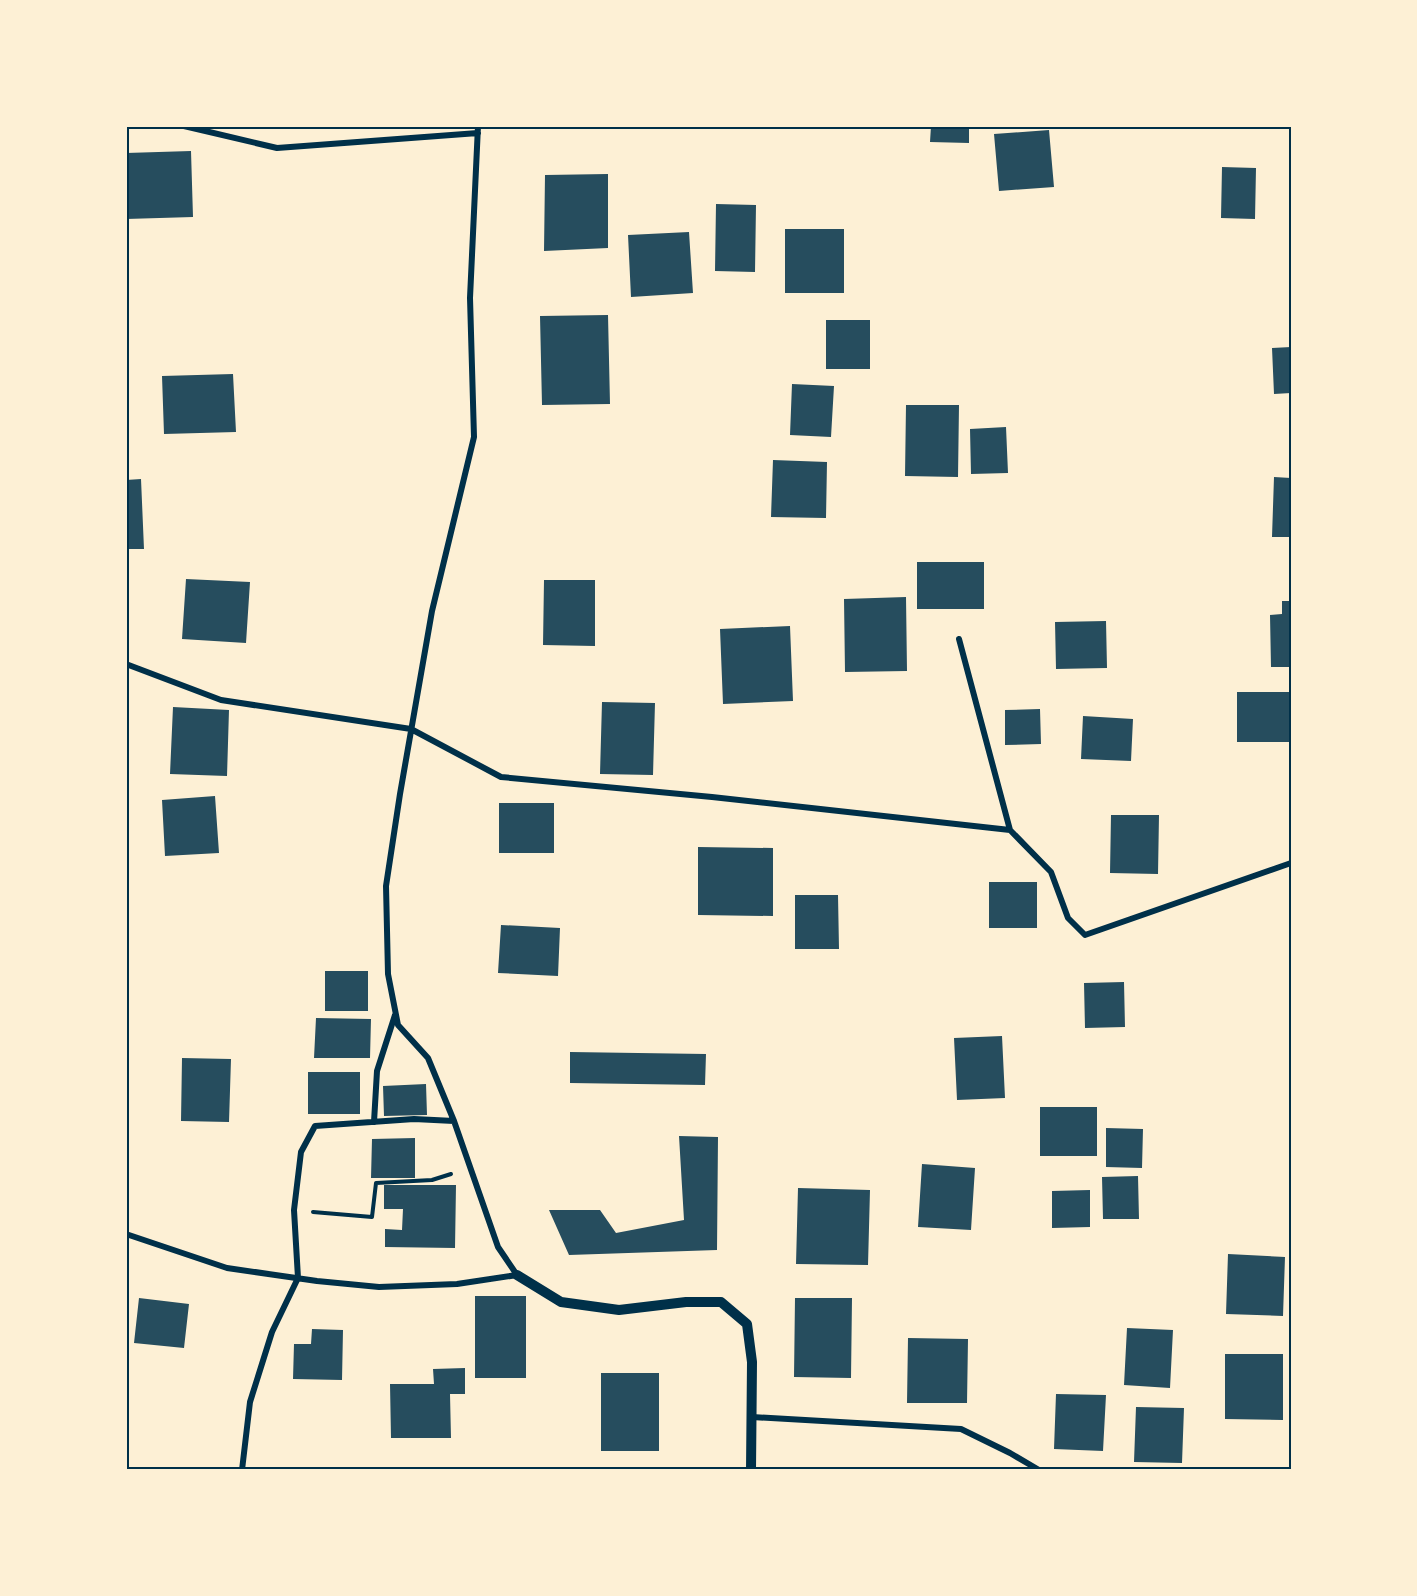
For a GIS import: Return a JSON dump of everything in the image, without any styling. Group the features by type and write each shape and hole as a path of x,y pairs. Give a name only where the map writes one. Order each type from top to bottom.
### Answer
{"street":[{"path":"184,126 277,148 478,130 470,298 474,437 432,611 386,886 388,974 395,1015 398,1025 428,1058 454,1121 498,1247 518,1275 561,1302 619,1310 686,1302 721,1302 747,1324 752,1362 751,1470"},
{"path":"959,639 1010,830 1051,872 1068,918 1085,935 1291,863"},
{"path":"126,664 221,700 411,729 501,777 712,797 1010,830"},
{"path":"374,1122 377,1071 395,1015"},
{"path":"242,1470 250,1402 272,1332 298,1278 294,1210 301,1152 315,1126 414,1119 454,1121"},
{"path":"126,1234 227,1268 379,1287 457,1284 518,1275"},
{"path":"752,1417 961,1429 1039,1470"}],"path":[{"path":"294,1210 372,1217 376,1183 432,1180 470,1169"}],"building":[{"path":"931,126 969,126 969,143 930,142"},
{"path":"1049,130 1054,187 999,191 994,134"},
{"path":"191,151 193,217 126,219 126,153"},
{"path":"1222,167 1256,168 1255,219 1221,218"},
{"path":"608,174 608,248 544,251 545,175"},
{"path":"716,204 756,205 755,272 715,271"},
{"path":"785,229 844,229 844,293 785,293"},
{"path":"689,232 693,293 631,297 628,235"},
{"path":"608,315 610,404 542,405 540,316"},
{"path":"826,320 870,320 870,369 826,369"},
{"path":"1291,347 1291,393 1274,394 1272,348"},
{"path":"233,374 236,432 164,434 162,376"},
{"path":"792,384 834,386 831,437 790,435"},
{"path":"906,405 959,405 958,477 905,476"},
{"path":"1006,427 1008,473 971,474 970,429"},
{"path":"773,460 827,462 826,518 771,517"},
{"path":"1274,477 1291,478 1291,537 1272,537"},
{"path":"141,479 144,549 126,549 126,480"},
{"path":"917,562 984,562 984,609 917,609"},
{"path":"186,579 250,582 246,643 182,639"},
{"path":"544,580 595,580 595,646 543,645"},
{"path":"906,597 907,671 845,672 844,599"},
{"path":"1282,601 1291,601 1291,667 1271,667 1270,615 1282,614"},
{"path":"1106,621 1107,668 1056,669 1055,622"},
{"path":"790,626 793,701 723,704 720,629"},
{"path":"1237,692 1291,692 1291,742 1237,742"},
{"path":"602,702 655,703 653,775 600,774"},
{"path":"173,707 229,710 227,776 170,774"},
{"path":"1040,709 1041,744 1005,745 1005,710"},
{"path":"1083,716 1133,719 1131,761 1081,759"},
{"path":"215,796 219,853 165,856 162,800"},
{"path":"499,803 554,803 554,853 499,853"},
{"path":"1111,815 1159,815 1158,874 1110,873"},
{"path":"698,847 773,848 773,916 698,915"},
{"path":"989,882 1037,882 1037,928 989,928"},
{"path":"795,895 838,895 839,949 795,949"},
{"path":"501,925 560,928 558,976 498,973"},
{"path":"325,971 368,971 368,1011 325,1011"},
{"path":"1124,982 1125,1027 1085,1028 1084,983"},
{"path":"316,1018 371,1019 370,1058 314,1058"},
{"path":"1002,1036 1005,1098 957,1100 954,1038"},
{"path":"570,1052 706,1054 705,1085 570,1083"},
{"path":"182,1058 231,1059 229,1122 181,1121"},
{"path":"308,1072 360,1072 360,1114 308,1114"},
{"path":"426,1084 427,1115 384,1116 383,1086"},
{"path":"1040,1107 1097,1107 1097,1156 1040,1156"},
{"path":"1106,1128 1143,1129 1142,1168 1106,1167"},
{"path":"679,1136 718,1137 717,1250 569,1255 549,1210 600,1210 616,1233 684,1220"},
{"path":"415,1138 415,1178 371,1178 372,1139"},
{"path":"922,1164 975,1168 971,1230 918,1227"},
{"path":"1138,1176 1139,1219 1103,1219 1102,1177"},
{"path":"384,1185 456,1185 455,1248 385,1247 385,1229 402,1230 403,1209 384,1209"},
{"path":"798,1188 870,1190 868,1265 796,1264"},
{"path":"1090,1190 1090,1227 1052,1228 1052,1191"},
{"path":"1228,1254 1285,1257 1283,1316 1226,1314"},
{"path":"475,1296 526,1296 526,1378 475,1378"},
{"path":"139,1298 189,1304 184,1348 134,1343"},
{"path":"795,1298 852,1298 851,1378 794,1377"},
{"path":"1127,1328 1173,1330 1170,1388 1124,1385"},
{"path":"312,1329 343,1330 342,1380 293,1379 294,1344 311,1344"},
{"path":"908,1338 968,1339 967,1403 907,1403"},
{"path":"1225,1354 1283,1354 1283,1420 1225,1419"},
{"path":"465,1368 465,1394 450,1394 451,1438 391,1438 390,1384 434,1384 433,1369"},
{"path":"601,1373 659,1373 659,1451 601,1451"},
{"path":"1056,1394 1106,1395 1103,1451 1054,1449"},
{"path":"1136,1407 1184,1408 1182,1463 1134,1462"}]}
